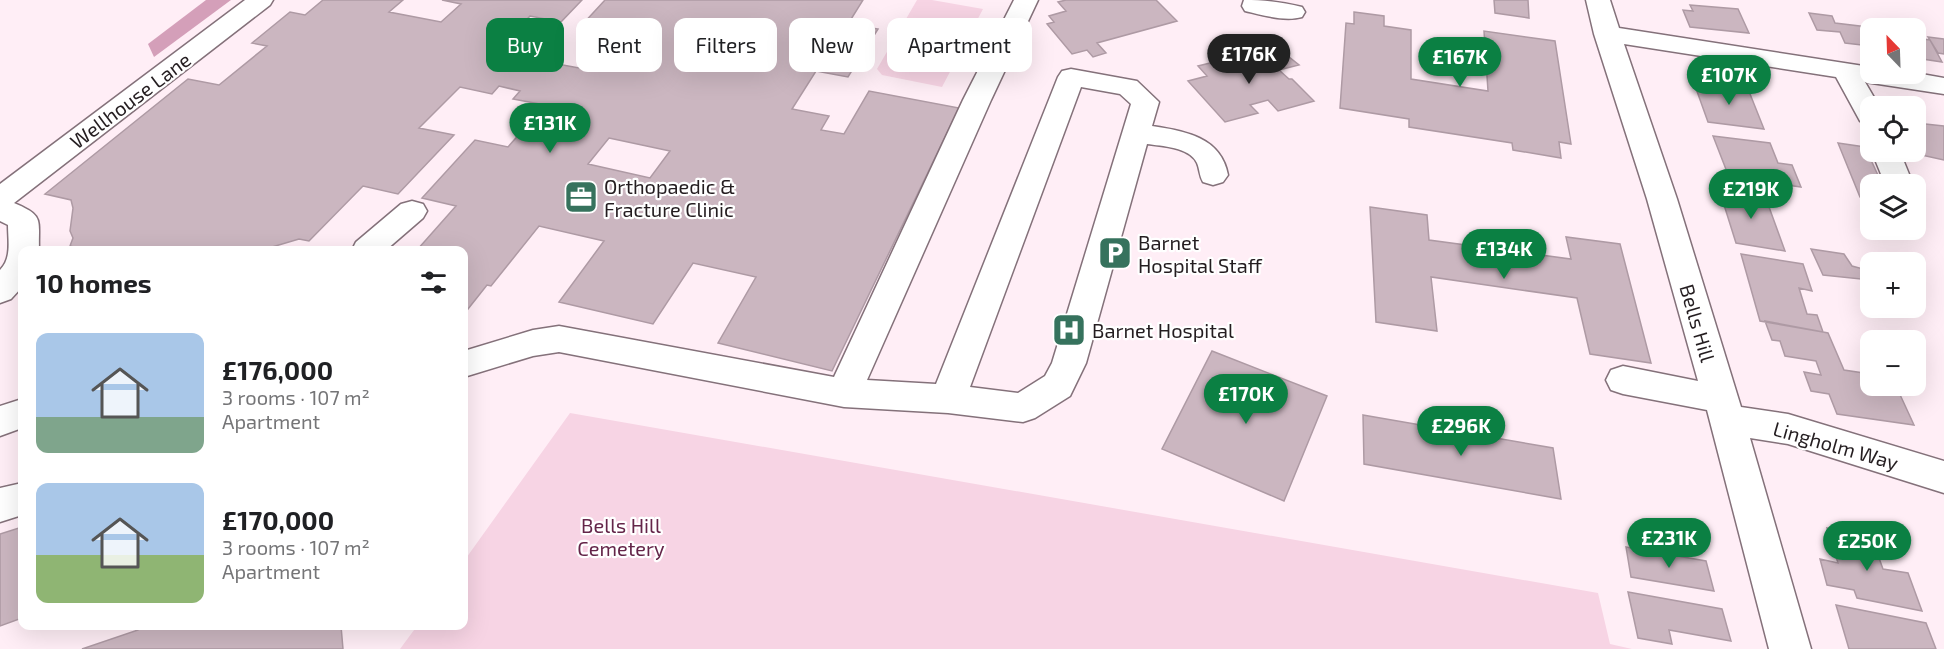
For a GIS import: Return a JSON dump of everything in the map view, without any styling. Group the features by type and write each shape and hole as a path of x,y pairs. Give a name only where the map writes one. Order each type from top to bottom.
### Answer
{"street":[{"name":"Wellhouse Lane","path":"0,199 261,0"},
{"path":"844,393 976,100 1026,0"},
{"path":"1256,0 1254,6 1293,12"},
{"name":"Bells Hill","path":"1598,0 1724,410 1790,649"},
{"path":"1607,34 1944,86"},
{"path":"1846,72 1860,97"},
{"path":"468,363 533,343 559,339 844,393 948,399 1023,408 1058,386 1069,363 1138,133 1145,102 1128,87 1071,77 948,399"},
{"path":"1138,133 1188,142 1206,153 1213,165 1213,174"},
{"path":"0,209 23,219 23,246"},
{"path":"372,246 412,211"},
{"path":"0,291 18,271"},
{"name":"Lingholm Way","path":"1623,380 1944,477"},
{"path":"0,421 18,415"},
{"path":"0,505 18,500"}],"green space":[{"path":"917,0 932,0 983,9 978,18 907,18"},
{"path":"887,52 887,72 950,72 942,87 882,75 877,69"},
{"name":"Bells Hill Cemetery","path":"570,413 1598,593 1610,644 1632,649 400,649 414,630 468,630 468,555"}],"shaded area":[{"path":"206,0 231,0 154,57 148,44"}],"building":[{"path":"323,0 403,0 389,12 441,22 461,4 442,0 582,0 564,19 530,16 528,18 486,18 486,72 564,72 564,65 576,67 576,72 662,72 662,18 588,18 605,0 863,0 852,18 789,18 789,72 815,72 792,109 829,116 821,130 844,134 869,91 959,108 832,371 718,343 756,277 693,263 653,324 559,302 604,241 539,226 491,286 487,285 468,309 468,246 421,246 456,206 422,198 475,140 508,147 545,105 513,99 520,91 499,86 492,94 460,87 419,128 454,135 398,194 363,186 309,241 299,239 275,246 70,246 73,238 70,231 73,208 71,200 45,194 188,79 219,85 267,46 252,43 290,12 305,15","holes":["609,138 670,151 650,178 588,164"]},
{"path":"1066,0 1156,0 1177,21 1097,43 1106,53 1093,57 1087,50 1072,54 1047,24 1054,22 1049,16 1066,11 1058,2"},
{"path":"1494,0 1528,0 1529,18 1495,13"},
{"path":"1690,5 1738,9 1749,33 1690,27 1683,10 1693,11"},
{"path":"1354,12 1384,16 1384,26 1411,30 1411,79 1488,91 1484,31 1555,41 1571,144 1559,142 1561,158 1513,150 1512,143 1409,127 1409,119 1340,108 1346,23 1354,24"},
{"path":"1809,13 1832,16 1835,23 1860,26 1860,45 1845,43 1840,32 1817,30"},
{"path":"1928,37 1944,39 1944,54 1938,53"},
{"path":"1926,39 1930,40 1942,62 1926,60"},
{"path":"1279,49 1299,65 1279,70 1292,79 1314,101 1278,111 1268,100 1250,105 1258,113 1225,122 1188,81 1207,76 1198,66 1226,59 1230,62"},
{"path":"821,72 851,72 848,77"},
{"path":"1694,83 1748,89 1764,129 1708,122"},
{"path":"1926,124 1944,126 1944,160 1926,156"},
{"path":"1713,136 1770,143 1778,163 1792,165 1801,187 1729,177"},
{"path":"1838,143 1860,146 1860,162 1872,162 1877,174 1860,174 1860,197"},
{"path":"1719,189 1765,196 1785,251 1736,243"},
{"path":"1370,207 1427,215 1429,240 1571,259 1566,237 1620,244 1651,363 1590,354 1577,298 1431,277 1437,331 1376,322"},
{"path":"1811,249 1844,254 1852,266 1860,268 1860,279 1823,275"},
{"path":"1741,254 1803,264 1812,291 1799,288 1807,314 1817,315 1823,332 1760,321"},
{"path":"1765,321 1828,333 1844,370 1860,372 1860,396 1901,396 1914,425 1837,414 1829,394 1811,391 1804,372 1821,375 1816,361 1785,356 1780,341 1772,340"},
{"path":"1212,351 1327,396 1284,501 1162,449"},
{"path":"1363,415 1553,448 1561,499 1364,464"},
{"path":"18,528 18,619 0,626 0,534"},
{"path":"1827,528 1871,536 1883,569 1908,573 1922,611 1857,598 1854,590 1827,585 1820,559 1838,563"},
{"path":"1626,547 1706,561 1714,591 1631,577"},
{"path":"1628,592 1722,609 1731,641 1669,630 1672,644 1638,638"},
{"path":"1836,605 1926,623 1936,649 1849,649"},
{"path":"138,630 341,630 343,649 82,649"}],"place":[{"name":"Orthopaedic & Fracture Clinic","path":"581,197"},
{"name":"Barnet Hospital Staff","path":"1115,253"},
{"name":"Barnet Hospital","path":"1069,330"}]}
